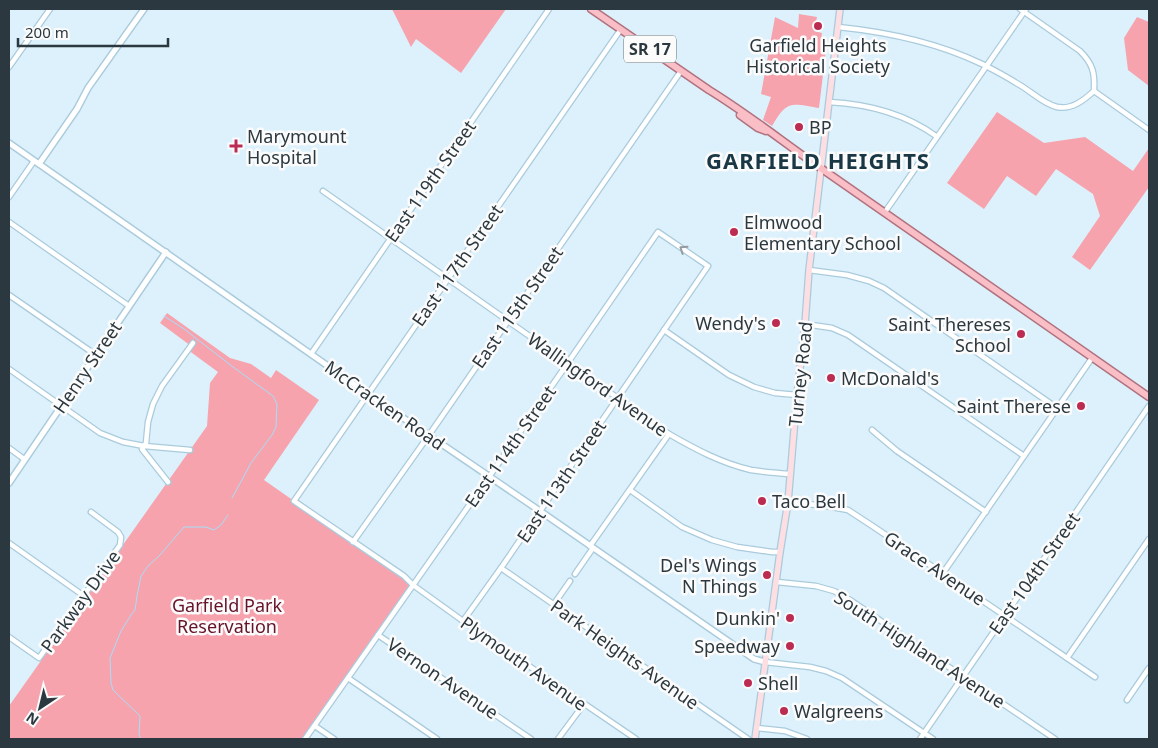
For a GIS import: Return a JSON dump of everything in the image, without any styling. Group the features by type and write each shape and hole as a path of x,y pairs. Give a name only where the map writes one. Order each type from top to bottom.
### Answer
{"main road":[{"name":"SR 17","path":"591,9 708,90 729,102 1149,397"},
{"name":"Turney Road","path":"755,739 788,502 809,270 840,9"}],"street":[{"path":"9,67 50,9"},
{"path":"9,197 77,109 88,88 144,9"},
{"name":"East 119th Street","path":"311,354 549,9"},
{"path":"838,27 912,38 958,54 986,66 1020,85 1048,104 1058,107 1069,108 1094,91 1093,69 1088,59 1080,51 1023,10 986,66 884,212"},
{"name":"East 117th Street","path":"294,501 621,29"},
{"name":"East 115th Street","path":"353,542 681,71"},
{"path":"1094,91 1149,130"},
{"path":"829,102 855,104 884,110 923,127 936,136"},
{"name":"McCracken Road","path":"9,143 368,394 752,658 765,662"},
{"name":"Wallingford Avenue","path":"323,191 669,434 723,462 751,470 790,474"},
{"path":"9,222 129,306"},
{"name":"East 113th Street","path":"463,620 502,568 708,266 658,232"},
{"name":"East 114th Street","path":"305,739 658,232"},
{"name":"Henry Street","path":"9,483 166,252"},
{"path":"809,270 847,275 869,281 884,288 1057,408"},
{"path":"9,295 96,355"},
{"path":"805,324 832,328 848,335 1024,456"},
{"path":"664,330 728,375 754,387 775,393 797,395"},
{"path":"168,482 142,449 146,443 148,422 153,404 162,386 193,344"},
{"path":"943,573 1092,358"},
{"path":"9,369 100,433 123,442 144,446 190,450"},
{"name":"East 104th Street","path":"920,739 1149,406"},
{"path":"872,430 897,451 986,512"},
{"path":"575,574 669,434"},
{"path":"9,448 24,459"},
{"path":"630,490 682,527 712,540 737,547 780,552"},
{"name":"Plymouth Avenue","path":"294,501 636,739"},
{"name":"Grace Avenue","path":"788,502 848,510 1095,677"},
{"name":"Parkway Drive","path":"9,636 39,658 120,545 121,537 118,532 91,512"},
{"path":"1067,658 1149,539"},
{"path":"9,543 84,596"},
{"name":"Park Heights Avenue","path":"502,568 748,739"},
{"path":"554,604 570,581"},
{"name":"South Highland Avenue","path":"777,582 816,586 834,591 850,600 1055,739"},
{"name":"Vernon Avenue","path":"378,634 531,739"},
{"path":"765,662 809,667 826,671 842,678 933,739"},
{"path":"1128,700 1149,668"},
{"path":"348,678 437,739"},
{"path":"558,739 584,704"},
{"path":"315,726 334,739"},
{"path":"757,728 785,731 807,739"}],"green space":[{"path":"392,9 506,9 461,73 416,39 411,47"},
{"path":"799,14 817,17 814,31 822,33 821,40 827,41 819,108 791,105 782,112 772,126 763,120 771,97 761,94 775,17 798,28"},
{"path":"1137,17 1149,22 1149,86 1128,70 1124,38"},
{"path":"997,112 1044,143 1085,137 1133,171 1149,148 1149,187 1090,270 1072,257 1100,216 1093,194 1056,169 1036,196 1007,176 984,209 947,183"},
{"name":"Garfield Park Reservation","path":"167,313 230,358 251,364 271,378 276,370 319,400 264,480 404,576 413,585 305,739 9,739 9,706 207,426 210,383 218,372 188,350 191,346 160,323"}],"waterway":[{"path":"164,316 273,396 277,404 276,427 251,463 232,498"},
{"path":"141,739 139,735 140,716 113,690 110,658 121,631 135,610 141,576 184,527 206,527 214,530 221,525 228,515"}],"place":[{"name":"Garfield Heights Historical Society","path":"818,26"},
{"name":"BP","path":"799,127"},
{"name":"Marymount Hospital","path":"236,146"},
{"name":"Elmwood Elementary School","path":"734,232"},
{"name":"Wendy's","path":"776,323"},
{"name":"Saint Thereses School","path":"1021,334"},
{"name":"McDonald's","path":"831,378"},
{"name":"Saint Therese","path":"1081,406"},
{"name":"Taco Bell","path":"762,501"},
{"name":"Del's Wings N Things","path":"767,575"},
{"name":"Dunkin'","path":"790,618"},
{"name":"Speedway","path":"790,646"},
{"name":"Shell","path":"748,683"},
{"name":"Walgreens","path":"784,711"}],"district":[{"name":"GARFIELD HEIGHTS","path":"818,160"}]}
